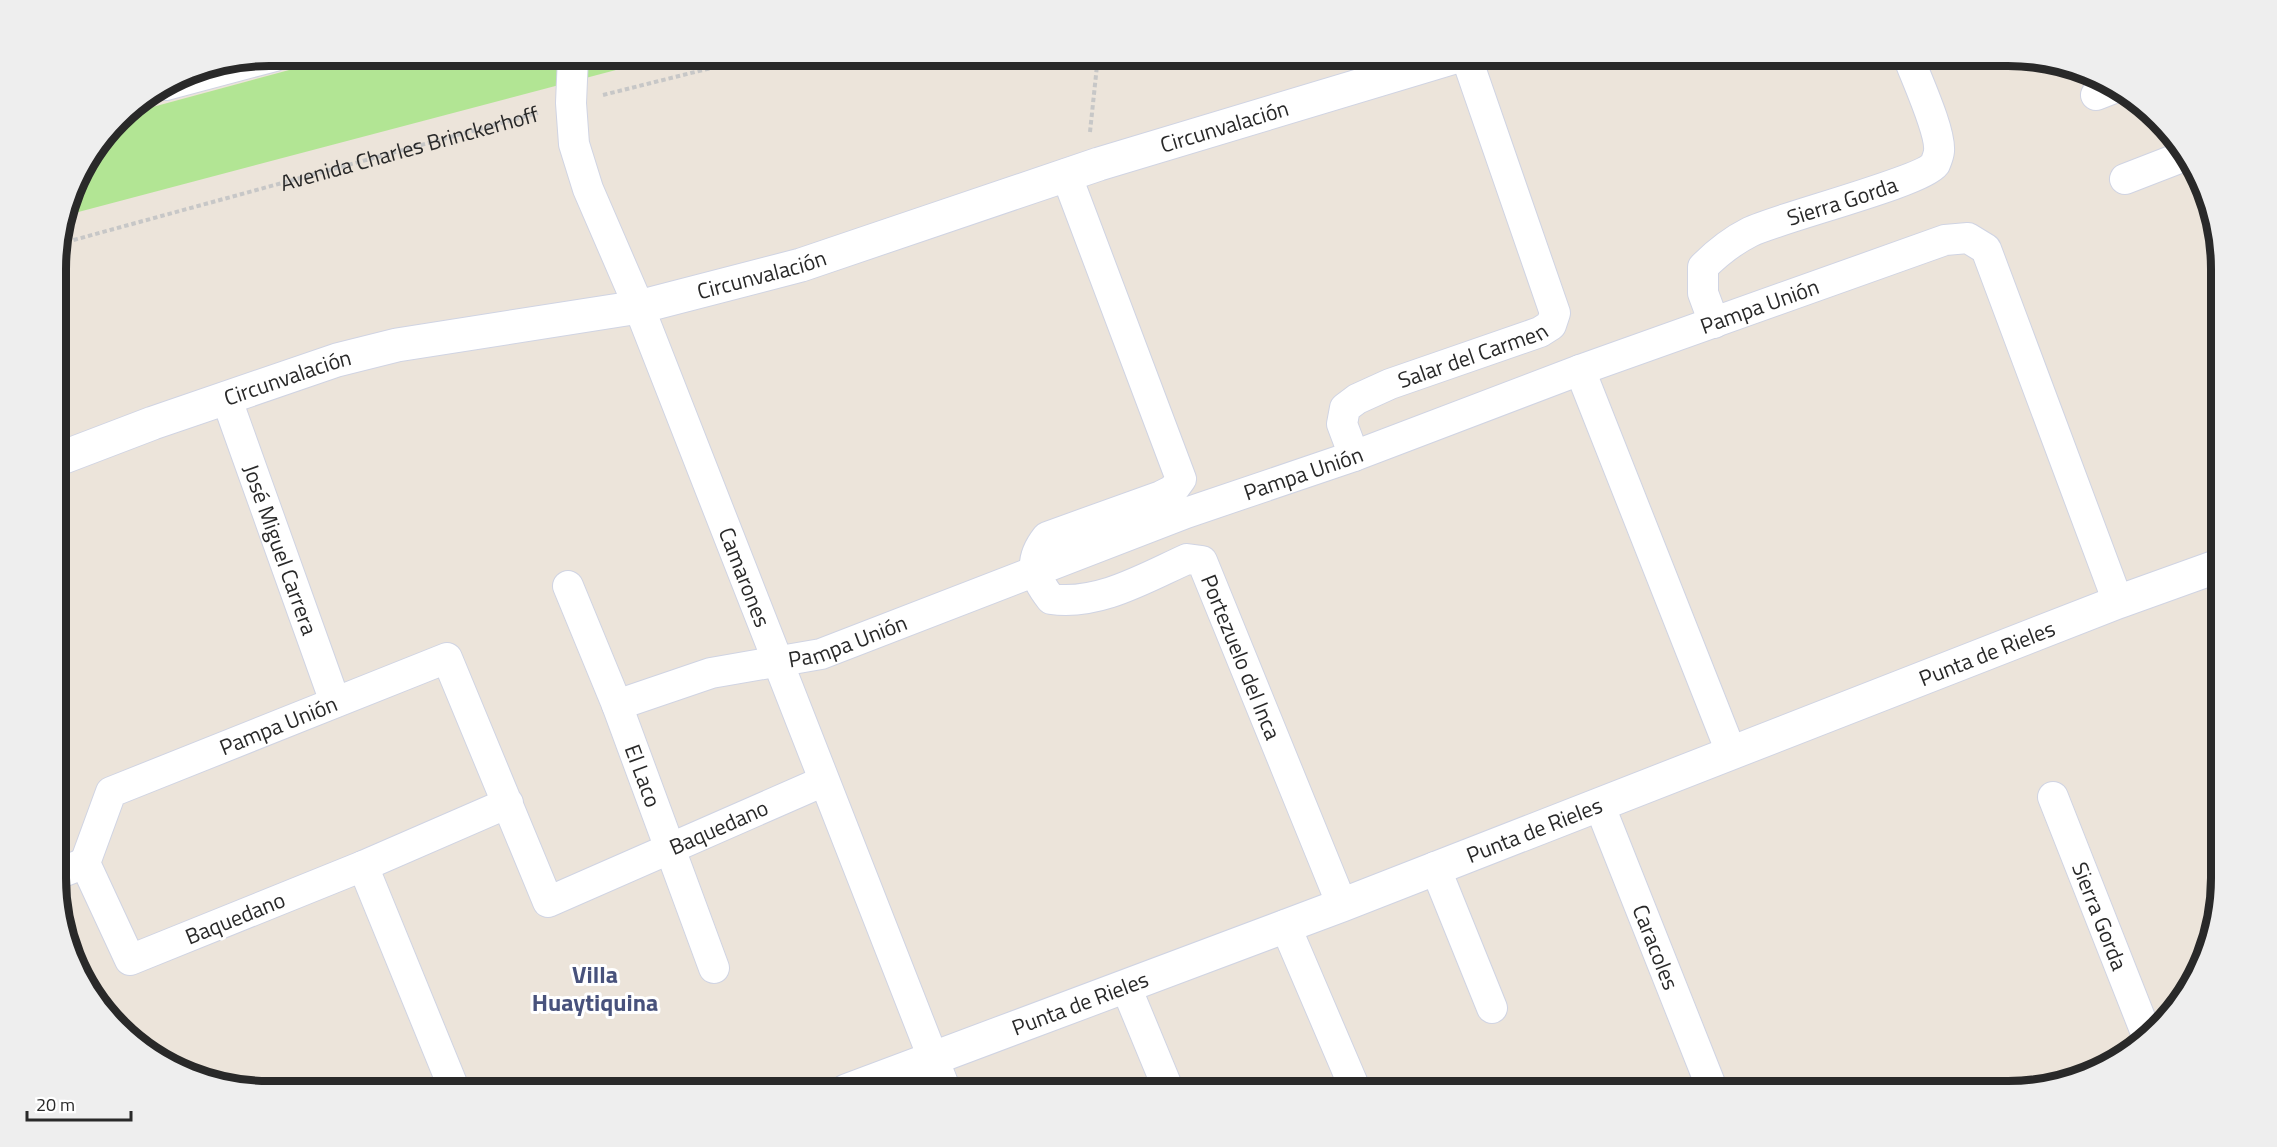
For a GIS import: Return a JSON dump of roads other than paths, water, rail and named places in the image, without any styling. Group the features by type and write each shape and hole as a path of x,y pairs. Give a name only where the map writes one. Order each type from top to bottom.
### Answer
{"street":[{"name":"Camarones","path":"573,66 571,104 574,144 588,189 639,307 942,1081"},
{"name":"Circunvalación","path":"66,456 226,397 337,360 397,345 639,307 801,265 1066,174 1425,66"},
{"name":"Salar del Carmen","path":"1354,456 1342,424 1345,408 1357,399 1390,384 1540,332 1551,325 1555,313 1469,66"},
{"name":"Sierra Gorda","path":"1714,323 1703,293 1703,267 1721,250 1750,232 1864,194 1923,172 1934,165 1940,151 1934,127 1912,66"},
{"path":"2125,179 2178,158"},
{"path":"1034,570 1036,551 1047,537 1161,496 1173,490 1181,479 1066,174"},
{"name":"Pampa Unión","path":"617,705 711,673 821,654 1186,513 1354,456 1580,370 1945,240 1968,238 1986,249 2118,602"},
{"path":"1580,370 1731,752"},
{"name":"José Miguel Carrera","path":"226,397 335,702"},
{"name":"Portezuelo del Inca","path":"1034,570 1052,600 1072,603 1097,597 1187,559 1202,561 1212,580 1342,905"},
{"name":"Punta de Rieles","path":"872,1081 1342,905 2118,602 2211,569"},
{"name":"El Laco","path":"568,586 617,705 714,968"},
{"name":"Pampa Unión","path":"85,862 111,792 447,658 507,804"},
{"name":"Baquedano","path":"85,862 130,960 363,866 507,804 548,902 824,781"},
{"name":"Sierra Gorda","path":"2053,797 2144,1029"},
{"name":"Caracoles","path":"1599,804 1709,1081"},
{"path":"66,870 85,862"},
{"path":"363,866 451,1081"},
{"path":"1435,867 1492,1008"},
{"path":"1286,926 1352,1081"},
{"path":"1126,987 1165,1081"}],"district":[{"name":"Villa Huaytiquina","path":"595,989"}]}
